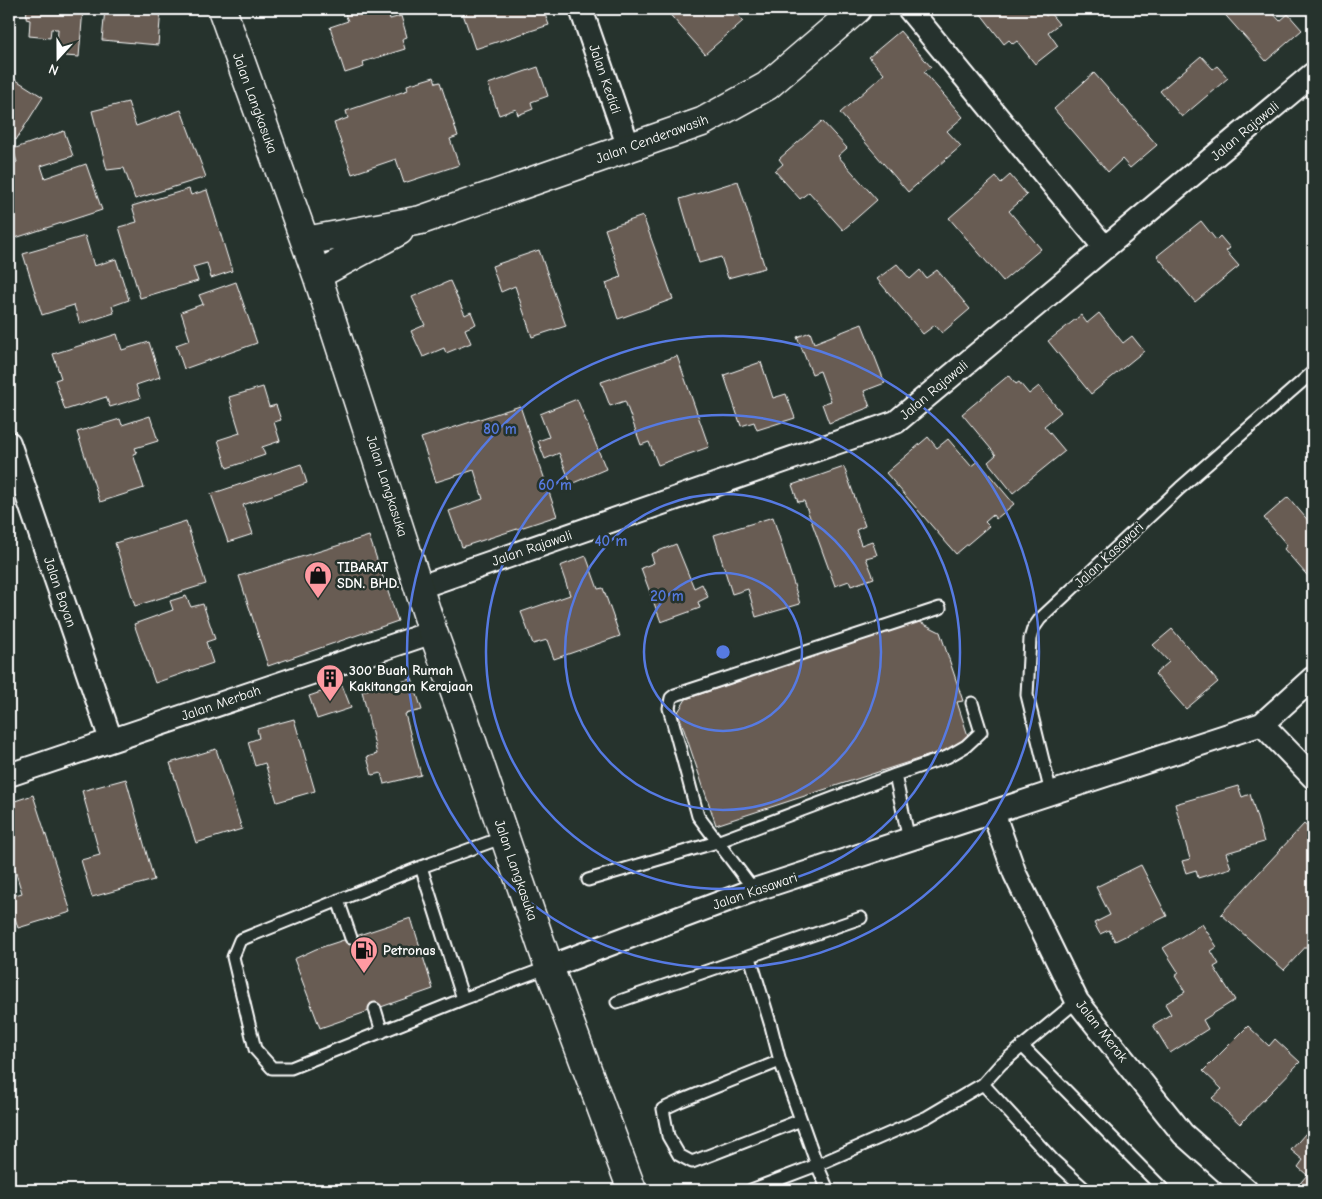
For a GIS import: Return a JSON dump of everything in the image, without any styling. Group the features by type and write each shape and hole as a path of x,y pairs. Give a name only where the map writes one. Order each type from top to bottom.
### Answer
{"main road":[{"name":"Jalan Langkasuka","path":"222,9 317,275 420,587 433,632 549,967 632,1190"},
{"name":"Jalan Cenderawasih","path":"317,275 421,220 702,122 766,86 857,9"},
{"name":"Jalan Cenderawasih","path":"305,240 421,220"}],"street":[{"name":"Jalan Kedidi","path":"582,9 629,148"},
{"path":"909,9 1105,248"},
{"name":"Jalan Rajawali","path":"420,587 896,422 1313,74"},
{"name":"Jalan Bayan","path":"9,443 110,740"},
{"name":"Jalan Merbah","path":"9,774 433,632"},
{"name":"Jalan Kasawari","path":"549,967 754,890 1262,724 1313,678"},
{"path":"1262,724 1313,777"},
{"name":"Jalan Merak","path":"993,812 1015,874 1077,1001 1183,1134 1246,1190"}],"lane":[{"name":"Jalan Kasawari","path":"1051,793 1027,695 1030,639 1036,624 1180,488 1313,372"},
{"path":"754,890 698,816 669,708 671,698 675,695 940,608"},
{"path":"588,880 716,842 895,774 947,757 966,746 981,732 972,703"},
{"path":"895,774 909,840"},
{"name":"Jalan Kasawari","path":"504,837 421,867 240,940 233,957 256,1049 272,1068 291,1068 463,999 549,967"},
{"path":"421,867 463,999"},
{"path":"338,900 351,938"},
{"path":"618,1002 861,918"},
{"path":"750,957 780,1061 817,1165 828,1190"},
{"path":"750,1190 817,1165 926,1117 983,1084 1001,1064 1077,1001"},
{"path":"375,1009 382,1032"},
{"path":"1022,1046 1164,1190"},
{"path":"780,1061 678,1102 663,1110 668,1136 679,1155 692,1162 801,1120"},
{"path":"983,1084 1053,1160 1086,1190"}],"building":[{"path":"27,9 83,9 79,57 65,56 65,47 57,46 58,29 51,29 50,38 29,36 30,20 26,19"},
{"path":"105,9 161,9 158,45 102,40"},
{"path":"363,9 387,9 390,19 401,16 407,37 402,39 405,49 363,62 364,67 345,73 330,27 348,21 345,14"},
{"path":"468,9 543,9 549,25 475,49 462,11"},
{"path":"665,9 732,9 743,21 705,54"},
{"path":"977,9 1041,9 1046,16 1050,13 1059,24 1048,32 1058,46 1035,64 1017,41 1013,44 1009,40 1004,44"},
{"path":"1220,9 1269,9 1280,21 1288,14 1302,30 1266,61"},
{"path":"900,31 931,67 924,72 963,117 947,131 961,146 908,192 840,113 884,74 869,57"},
{"path":"1201,56 1213,69 1217,66 1228,78 1182,117 1160,91"},
{"path":"538,67 548,96 531,102 533,109 518,115 516,109 499,115 488,84"},
{"path":"1094,73 1157,145 1130,168 1122,159 1108,172 1054,109"},
{"path":"434,77 436,83 440,82 458,136 450,139 459,165 404,183 396,159 352,174 334,123 348,118 346,111 408,90 407,85"},
{"path":"16,80 43,97 16,140 9,136 9,89"},
{"path":"128,102 136,126 181,110 206,177 135,199 124,168 107,170 92,111"},
{"path":"822,121 847,148 838,156 877,200 843,230 809,192 800,199 775,171 783,164 779,159"},
{"path":"64,131 73,156 41,166 45,178 86,164 102,210 9,240 9,165 17,162 13,149"},
{"path":"1010,175 1027,195 1009,211 1041,249 1003,281 949,218 996,177 1001,183"},
{"path":"738,181 765,268 728,278 721,257 699,263 680,199"},
{"path":"189,189 191,195 207,190 232,271 211,278 207,263 193,267 198,281 140,298 119,227 137,222 132,206"},
{"path":"643,216 673,299 618,319 606,283 621,277 605,229"},
{"path":"1201,221 1216,240 1220,236 1230,248 1226,251 1239,266 1195,302 1157,256"},
{"path":"85,236 94,266 116,259 129,300 112,306 114,313 80,324 74,305 42,315 23,254"},
{"path":"539,250 566,326 532,337 515,286 501,292 492,266"},
{"path":"897,264 910,279 920,270 926,278 937,270 970,309 942,333 935,325 923,334 877,279"},
{"path":"450,281 465,315 471,312 476,324 465,329 471,343 446,353 444,348 423,357 411,331 425,325 412,297"},
{"path":"236,282 257,343 184,369 176,345 190,340 181,312 203,304 199,295"},
{"path":"1099,313 1123,343 1132,336 1144,351 1091,394 1048,341 1081,315 1087,323"},
{"path":"862,324 885,383 864,391 870,407 829,423 822,404 831,401 820,371 812,374 797,337 810,332 814,343"},
{"path":"117,334 122,350 149,342 160,377 136,385 140,398 110,407 106,397 65,410 55,380 61,378 53,354"},
{"path":"677,356 709,447 658,465 649,442 641,445 625,401 610,406 601,382"},
{"path":"761,362 773,398 786,394 795,418 757,430 754,422 741,426 724,375"},
{"path":"1009,375 1016,384 1019,382 1029,394 1039,386 1061,412 1044,426 1065,451 1013,493 988,462 996,455 962,414"},
{"path":"263,387 269,407 276,405 281,420 274,422 280,441 262,447 265,455 227,468 218,440 240,433 229,397"},
{"path":"577,399 606,469 571,484 559,453 545,459 538,441 549,437 540,414"},
{"path":"520,406 557,516 462,547 449,511 483,499 474,470 436,482 421,438"},
{"path":"150,416 158,441 135,448 137,453 133,454 144,488 100,502 77,432 120,419 122,425"},
{"path":"928,437 937,448 948,439 971,466 978,461 1014,504 996,519 993,515 985,522 989,526 956,554 886,473"},
{"path":"301,464 307,483 243,505 253,534 228,542 211,494"},
{"path":"844,467 865,526 856,530 861,545 872,541 877,555 866,558 874,578 851,586 849,581 835,586 804,501 798,502 792,485"},
{"path":"1288,497 1311,524 1313,522 1313,582 1284,549 1287,545 1264,518"},
{"path":"773,517 800,604 756,617 748,589 732,594 714,535"},
{"path":"186,521 206,584 135,606 115,543"},
{"name":"TIBARAT SDN. BHD.","path":"369,536 398,621 268,666 239,576"},
{"path":"676,544 694,588 702,584 708,597 698,602 700,608 661,622 641,568 654,563 651,554"},
{"path":"586,556 598,589 603,588 620,636 554,659 547,640 533,644 521,612 570,595 560,566"},
{"path":"186,596 191,607 203,604 215,639 206,642 213,663 155,683 134,624 173,610 170,601"},
{"path":"916,620 940,632 963,701 957,702 970,742 716,825 678,712 686,699"},
{"path":"1172,629 1218,682 1186,709 1155,674 1169,662 1153,645"},
{"path":"412,679 422,710 405,714 421,775 384,784 381,773 372,775 367,757 377,754 362,691"},
{"name":"300 Buah Rumah Kakitangan Kerajaan","path":"342,685 351,708 317,719 309,696"},
{"path":"294,719 315,791 277,802 265,763 255,766 248,742 259,738 257,729"},
{"path":"216,749 242,829 196,843 170,763"},
{"path":"126,779 154,880 92,897 81,860 100,855 82,791"},
{"path":"1238,786 1242,797 1250,794 1264,842 1226,853 1231,868 1198,878 1196,870 1186,873 1182,861 1190,859 1175,804"},
{"path":"33,795 71,912 18,928 9,897 22,893 9,850 9,803"},
{"path":"1304,824 1313,832 1313,939 1284,970 1221,914"},
{"path":"1141,865 1167,916 1115,941 1109,930 1100,934 1094,923 1110,915 1096,887"},
{"name":"Petronas","path":"411,918 433,989 320,1028 294,959 316,949"},
{"path":"1202,924 1217,947 1211,951 1219,964 1214,967 1235,1000 1203,1020 1208,1029 1170,1053 1153,1025 1171,1014 1165,1004 1185,992 1175,976 1179,973 1163,948"},
{"path":"1248,1026 1269,1046 1275,1039 1300,1062 1240,1124 1212,1098 1222,1089 1203,1071"},
{"path":"1313,1125 1313,1190 1301,1190 1297,1187 1307,1175 1298,1167 1303,1160 1291,1150"}],"place":[{"name":"TIBARAT SDN. BHD.","path":"318,599"},
{"name":"300 Buah Rumah Kakitangan Kerajaan","path":"330,702"},
{"name":"Petronas","path":"364,974"}]}
